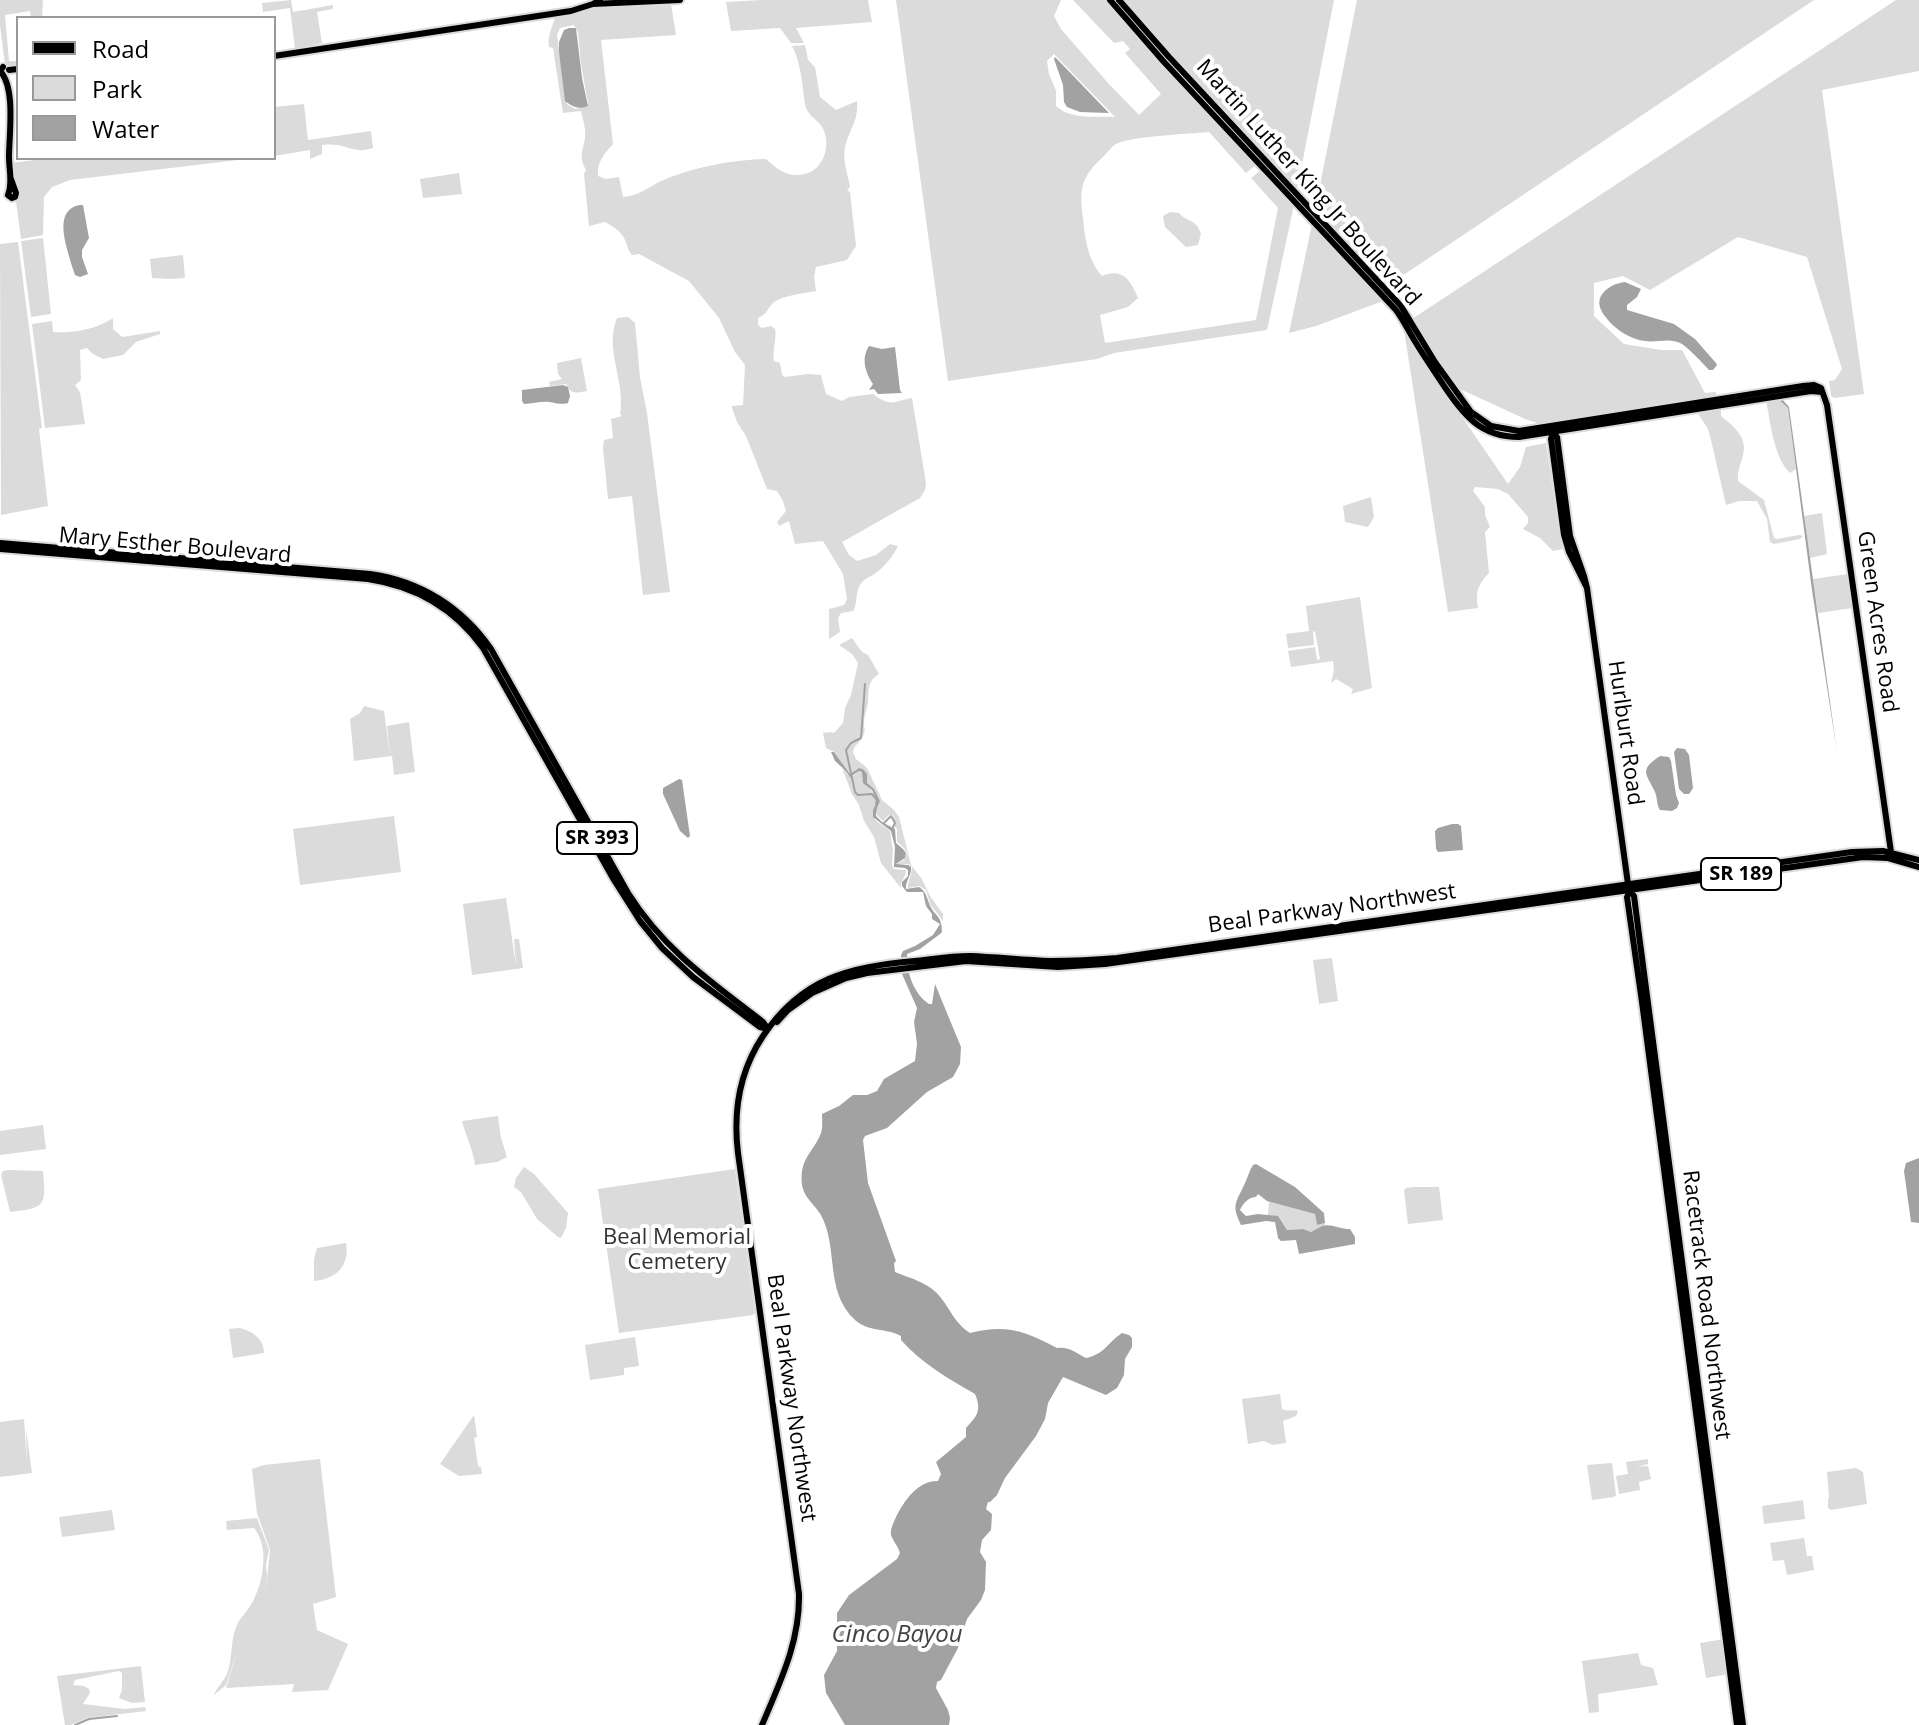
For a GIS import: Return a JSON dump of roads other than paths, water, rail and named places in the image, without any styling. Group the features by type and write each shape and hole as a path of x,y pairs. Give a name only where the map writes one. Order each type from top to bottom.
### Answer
{"main road":[{"path":"619,3 638,0"},
{"path":"276,56 571,11 597,2 680,0"},
{"name":"Martin Luther King Jr Boulevard","path":"1110,0 1396,310 1467,416 1484,429 1499,435 1519,437 1552,429 1566,430 1811,391 1822,392"},
{"name":"Martin Luther King Jr Boulevard","path":"1119,0 1204,96 1401,306 1435,362 1471,412 1482,421 1500,429 1552,429 1803,386 1818,386 1822,392"},
{"path":"7,192 11,179 7,72 16,70"},
{"name":"Green Acres Road","path":"1822,392 1827,405 1892,856"},
{"name":"Hurlburt Road","path":"1552,429 1557,437 1554,444 1570,536 1587,588 1629,887"},
{"path":"1538,434 1554,444 1566,430"},
{"name":"Mary Esther Boulevard","path":"0,546 347,575 416,593 449,612 477,635 496,657 583,819"},
{"name":"SR 393","path":"583,819 617,886 640,921 693,977 760,1027 768,1029"},
{"name":"SR 393","path":"583,819 646,919 681,958 762,1021 768,1029"},
{"path":"1890,836 1897,848 1916,859"},
{"name":"Beal Parkway Northwest","path":"1892,856 1919,867"},
{"name":"Beal Parkway Northwest","path":"1272,939 1286,933 1585,890 1853,858 1892,856 1916,859"},
{"name":"Beal Parkway Northwest","path":"762,1725 797,1630 798,1579 735,1128 744,1073 774,1019 790,1003 820,983 855,969 965,956 1081,961 1156,955 1615,893 1629,887"},
{"name":"Racetrack Road Northwest","path":"1629,887 1627,897 1705,1454"},
{"name":"Racetrack Road Northwest","path":"1629,887 1634,896 1641,946 1740,1725"},
{"path":"1580,898 1585,890"},
{"path":"1615,893 1628,902"},
{"name":"Beal Parkway Northwest","path":"768,1029 807,996 846,978 900,966"},
{"path":"807,996 820,983"},
{"path":"711,991 724,992"},
{"path":"762,1021 774,1019"}],"water":[{"path":"576,28 588,106 582,108 565,101 559,42 564,30"},
{"path":"1055,57 1109,113 1080,112 1067,107"},
{"path":"83,205 89,238 82,250 88,274 80,277 75,275 65,242 64,222 71,208"},
{"path":"1625,282 1641,289 1627,305 1627,310 1674,324 1695,339 1716,363 1713,370 1709,370 1682,344 1639,340 1612,325 1601,310 1600,298 1610,287"},
{"path":"869,346 882,349 895,347 902,393 878,394 874,389 869,390 873,384 865,360"},
{"path":"568,387 568,403 524,404 522,401 522,390"},
{"path":"1781,398 1789,407 1837,752 1788,408 1778,399"},
{"path":"1677,748 1685,749 1689,755 1693,788 1689,794 1679,789 1674,752"},
{"name":"Cinco Bayou","path":"831,752 850,774 859,768 867,774 867,783 880,801 876,816 895,829 896,843 906,853 905,858 896,864 911,867 906,889 919,887 926,894 941,922 940,934 920,949 907,954 908,968 915,988 929,1004 932,1004 935,984 961,1047 960,1064 953,1077 927,1092 887,1128 865,1136 863,1140 868,1183 896,1261 895,1272 932,1289 970,1333 994,1329 1015,1331 1086,1358 1102,1351 1122,1333 1132,1338 1132,1347 1125,1359 1124,1375 1117,1388 1106,1395 1063,1377 1048,1403 1045,1419 1036,1436 1005,1478 997,1495 988,1502 986,1509 992,1514 991,1530 982,1540 980,1552 986,1562 985,1590 967,1619 958,1648 937,1682 936,1688 948,1710 949,1725 845,1725 826,1693 824,1675 837,1651 837,1613 849,1595 897,1559 900,1553 891,1533 896,1517 918,1488 938,1481 941,1474 936,1462 966,1437 966,1428 978,1409 975,1394 926,1363 901,1340 901,1336 860,1324 845,1309 835,1283 826,1228 802,1186 803,1166 821,1133 822,1114 853,1095 877,1091 884,1079 915,1061 917,1044 914,1022 917,1008 902,974 901,955 933,935 940,924 932,919 923,892 907,892 902,886 908,870 894,867 895,847 891,831 873,817 877,801 872,790 863,783 862,772 850,777"},
{"path":"1660,756 1669,757 1671,761 1679,803 1672,811 1660,810 1646,772"},
{"path":"682,780 688,838 680,831 663,794 663,788"},
{"path":"1452,824 1461,826 1463,850 1438,852 1435,831"},
{"path":"1919,1158 1919,1223 1911,1222 1904,1171 1906,1163"},
{"path":"1256,1164 1295,1187 1324,1213 1325,1223 1317,1225 1315,1214 1267,1201 1258,1194 1241,1207 1246,1216 1278,1216 1287,1230 1311,1232 1328,1225 1350,1229 1355,1244 1299,1254 1296,1240 1281,1241 1278,1238 1275,1222 1241,1225 1236,1204 1250,1170"}],"waterway":[{"path":"865,684 861,738 846,750 855,792 858,795 872,794 877,800 876,804"},
{"path":"884,823 891,816 895,823 892,829"},
{"path":"75,1725 89,1719 117,1716"}],"park label":[{"name":"Beal Memorial Cemetery","path":"677,1250"}]}
